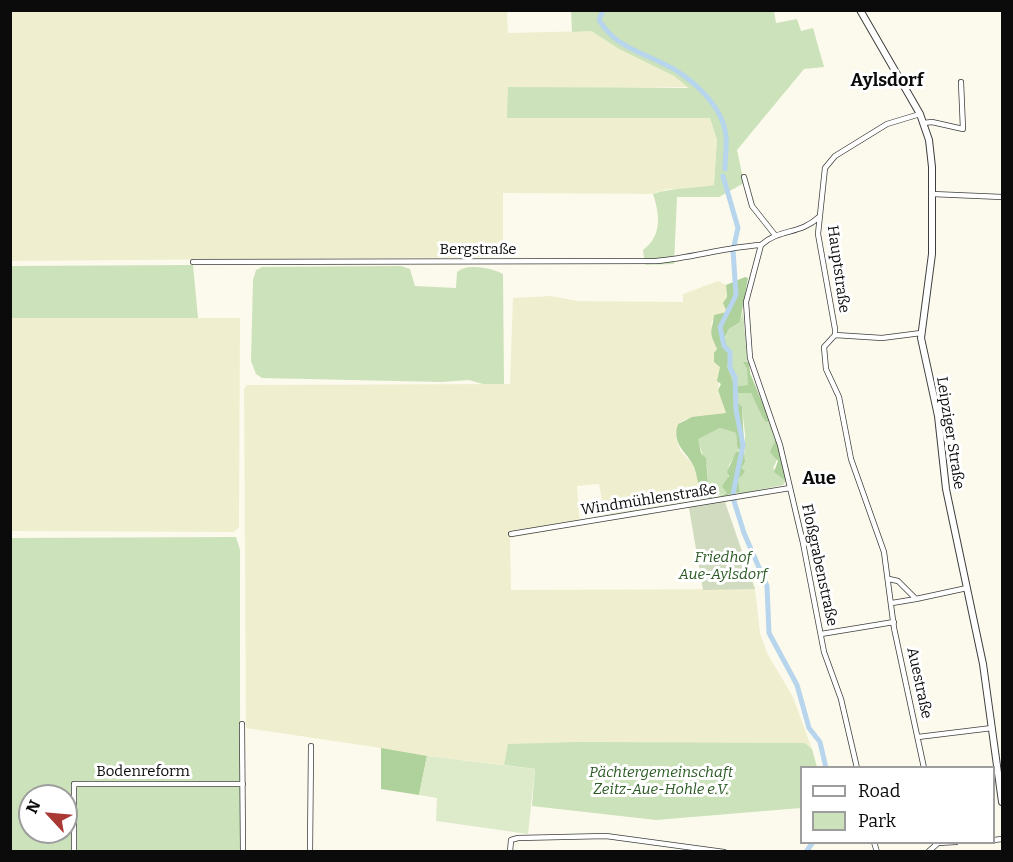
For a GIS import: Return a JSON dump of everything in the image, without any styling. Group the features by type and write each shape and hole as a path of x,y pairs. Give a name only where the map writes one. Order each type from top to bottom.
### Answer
{"street":[{"name":"Leipziger Straße","path":"860,10 920,114 932,159 931,269 921,333 938,416 945,483 1000,767 1002,802"},
{"path":"924,123 930,122 963,129 961,82"},
{"name":"Hauptstraße","path":"892,603 882,544 860,485 846,435 839,398 826,369 825,344 835,335 818,234 822,176 830,161 887,123 920,114"},
{"path":"744,177 752,206 775,235"},
{"path":"932,194 1002,197"},
{"path":"761,245 775,235 808,227 819,217"},
{"path":"808,227 818,234"},
{"name":"Bergstraße","path":"193,262 656,261 761,245"},
{"name":"Floßgrabenstraße","path":"761,245 746,302 750,358 772,420 790,488 821,634 856,766"},
{"path":"835,335 882,338 921,333"},
{"name":"Windmühlenstraße","path":"511,534 790,488"},
{"path":"889,579 898,581 916,599"},
{"path":"892,603 967,588"},
{"name":"Auestraße","path":"892,603 924,766"},
{"path":"821,634 894,622"},
{"path":"242,724 243,852"},
{"path":"918,737 992,728"},
{"path":"310,852 311,746"},
{"name":"Bodenreform","path":"74,852 74,784 243,784"},
{"path":"510,852 511,840 518,838 590,836 724,852"}],"green space":[{"path":"507,10 508,33 591,31 619,49 674,76 691,89 685,87 623,88 507,117 710,118 717,140 714,185 693,189 668,189 653,194 503,193 503,257 11,261 10,11"},
{"path":"571,11 774,11 776,23 797,19 801,31 813,28 824,67 804,69 737,150 744,183 719,197 677,197 674,264 645,265 643,250 654,238 658,225 653,194 714,185 717,140 710,118 507,118 508,87 689,88 674,76 619,49 591,31 572,32"},
{"path":"193,265 198,318 11,318 11,266"},
{"path":"401,266 410,269 415,286 456,288 457,272 473,267 486,268 503,274 504,384 483,384 469,380 441,382 262,378 256,374 251,361 253,280 256,270 262,267"},
{"path":"745,277 748,278 740,322 729,329 725,337 729,358 727,367 735,386 748,385 747,368 743,362 749,362 750,373 770,421 766,422 763,418 751,393 738,393 736,401 742,407 745,462 742,468 745,472 738,479 740,492 715,498 727,493 722,486 729,476 727,472 736,452 740,451 737,446 736,433 720,428 698,439 701,453 706,458 709,495 712,498 705,499 699,488 694,467 678,443 676,431 678,424 692,417 726,413 718,390 721,384 717,381 720,367 714,362 714,353 717,349 712,338 712,329 714,315 727,312 723,303 727,297 726,285"},
{"path":"718,281 726,285 727,312 714,318 711,323 720,367 718,390 726,413 686,419 678,424 676,437 680,450 693,465 705,499 648,515 606,521 599,484 577,486 580,525 510,538 511,590 755,589 760,633 767,653 793,697 812,749 805,743 509,744 504,765 427,756 419,795 382,780 381,748 246,728 244,389 247,385 510,384 513,298 551,296 578,301 683,302 683,294"},
{"path":"743,311 749,382 748,385 735,386 726,367 729,358 725,338 729,329 740,322"},
{"path":"11,318 240,318 239,527 234,532 11,531"},
{"path":"738,392 751,393 772,429 778,449 773,468 786,481 783,485 734,495 740,492 738,479 745,462 742,408 736,401"},
{"path":"720,428 736,433 737,446 740,448 729,465 727,493 716,496 716,498 724,497 725,502 689,508 687,503 712,498 709,495 707,466 697,439"},
{"path":"777,441 786,481 774,472 778,461 770,452"},
{"name":"Friedhof Aue-Aylsdorf","path":"725,502 755,589 703,590 689,508"},
{"path":"236,537 240,550 240,851 11,851 10,538"},
{"name":"Pächtergemeinschaft Zeitz-Aue-Hohle e.V.","path":"805,743 812,749 817,766 800,766 800,808 656,820 532,806 535,769 504,765 508,744"},
{"path":"381,748 427,756 419,795 381,789"},
{"path":"427,756 535,769 528,834 436,821 437,798 419,795"}],"waterway":[{"path":"603,10 599,20 612,36 683,75 712,102 719,113 726,136 725,169"},
{"path":"723,176 738,228 733,250 736,295 720,327 724,346 730,352 730,368 735,377 736,410 743,445 733,494 734,501 744,533 767,586 769,633 797,685 809,728 820,742 826,766"},
{"path":"806,852 812,844"}],"district":[{"name":"Aylsdorf","path":"887,81"},
{"name":"Aue","path":"819,479"}]}
